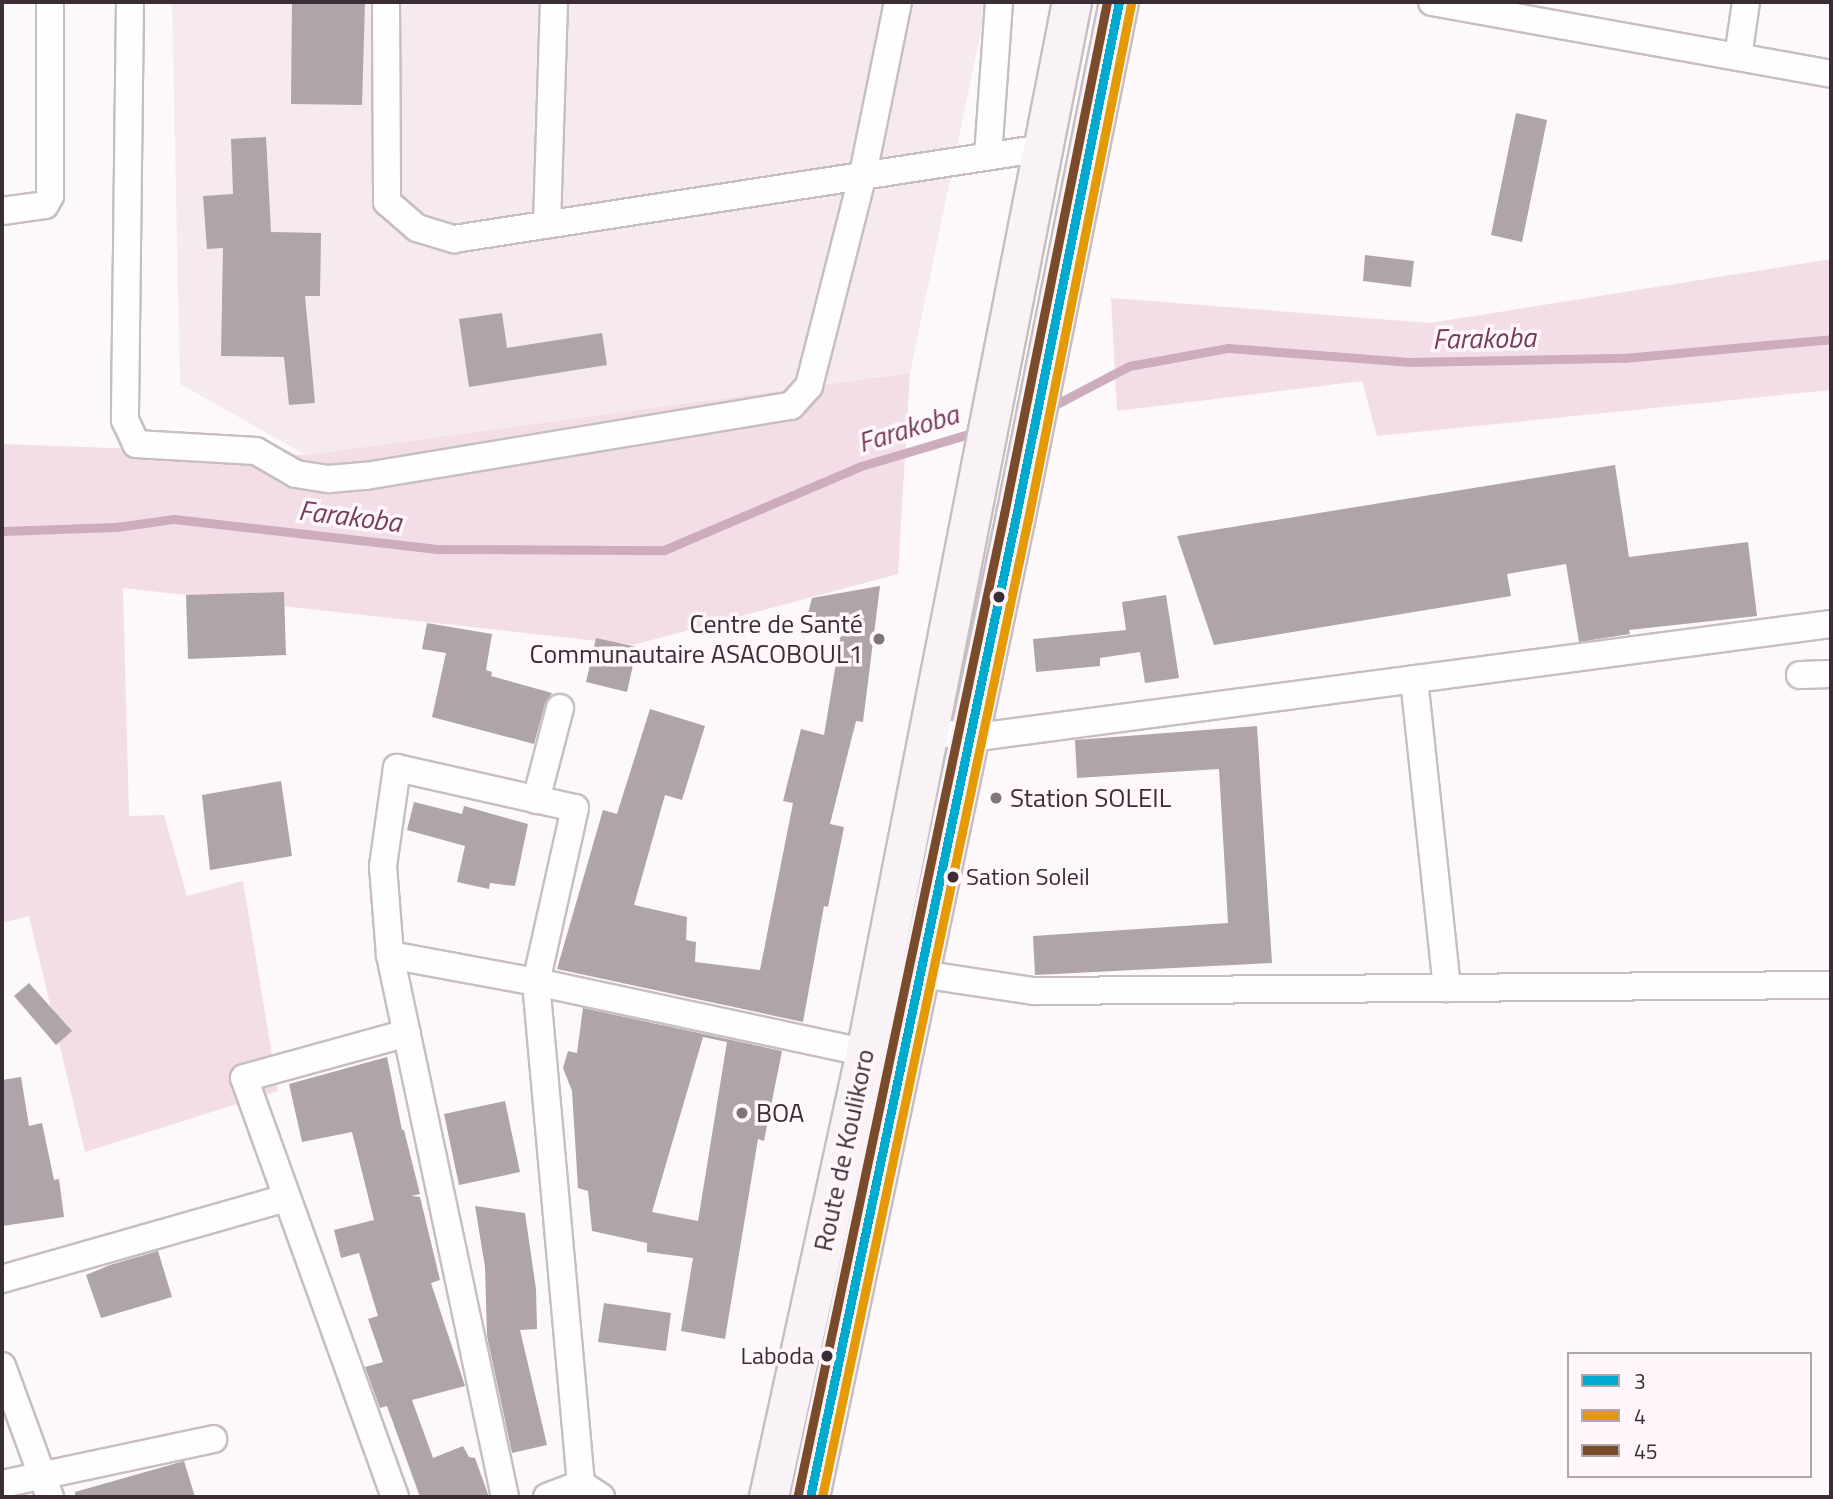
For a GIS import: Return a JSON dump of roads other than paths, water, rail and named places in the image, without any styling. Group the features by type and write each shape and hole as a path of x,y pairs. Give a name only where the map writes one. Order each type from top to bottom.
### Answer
{"main road":[{"name":"Route de Koulikoro","path":"769,1497 866,1053 1072,2"},
{"name":"Route de Koulikoro","path":"810,1497 1016,516 1119,2"}],"street":[{"path":"2,211 49,202 50,2"},
{"path":"130,2 125,419 136,444 256,451 296,474 329,479 366,476 791,405 809,386 863,174 898,2"},
{"path":"386,2 387,202 417,228 454,239 1043,148"},
{"path":"547,224 554,2"},
{"path":"988,156 999,2"},
{"path":"1432,2 1831,74"},
{"path":"1738,57 1746,2"},
{"path":"928,730 970,738 1831,624"},
{"path":"1800,675 1831,674"},
{"path":"1414,679 1447,988"},
{"path":"536,800 560,708"},
{"path":"505,1497 390,955 383,866 397,768 575,808 537,982 591,1490 547,1497"},
{"path":"390,955 537,982 866,1053"},
{"path":"921,974 1034,990 1831,985"},
{"path":"396,1497 244,1078 407,1033"},
{"path":"2,1279 287,1198"},
{"path":"2,1366 46,1486"},
{"path":"2,1484 46,1486 213,1439"}],"waterway":[{"name":"Farakoba","path":"1049,408 1129,366 1228,348 1408,362 1624,358 1831,339"},
{"name":"Farakoba","path":"2,531 116,527 174,519 439,549 664,550 861,466 976,432"}],"place":[{"name":"Centre de Santé Communautaire ASACOBOUL1","path":"879,639"},
{"name":"Station SOLEIL","path":"996,798"},
{"name":"Sation Soleil","path":"953,877"},
{"name":"BOA","path":"742,1113"},
{"name":"Laboda","path":"827,1356"}]}
